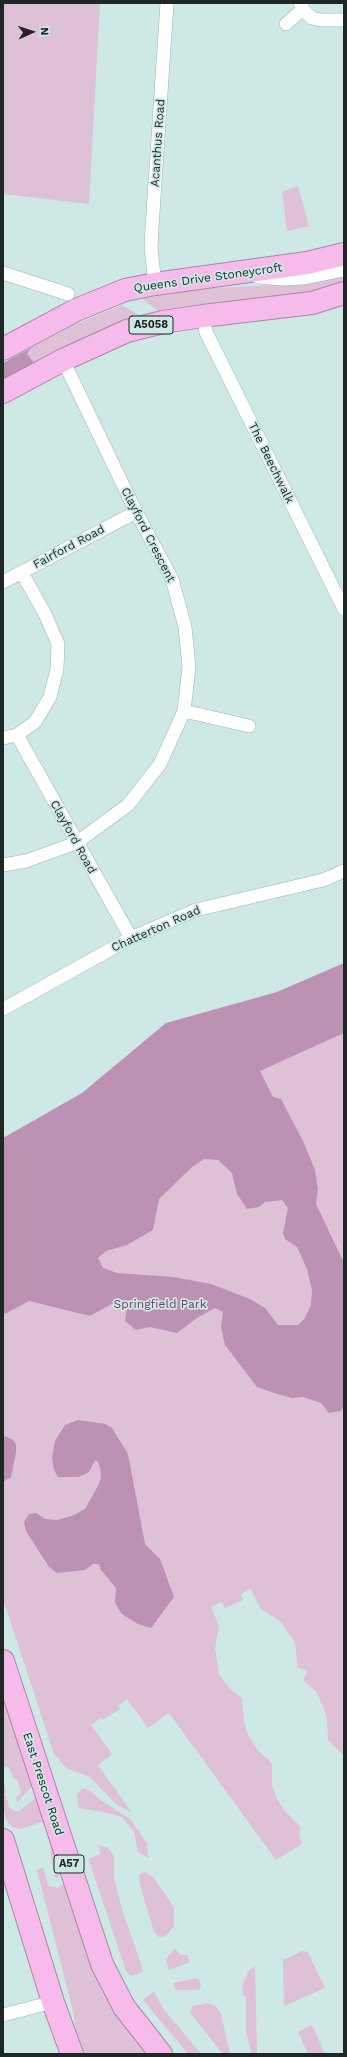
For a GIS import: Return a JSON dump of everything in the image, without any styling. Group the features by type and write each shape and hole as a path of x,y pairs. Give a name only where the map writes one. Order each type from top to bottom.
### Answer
{"highway":[{"name":"Queens Drive Stoneycroft","path":"3,349 83,307 118,292 155,284 230,275 307,263 344,254"},
{"name":"A5058","path":"3,392 63,360 127,331 163,322 312,303 344,293"},
{"name":"East Prescot Road","path":"3,1662 102,1964 124,2007 162,2054"},
{"path":"3,1840 53,2002 72,2054"}],"street":[{"name":"Acanthus Road","path":"155,284 151,248 167,3"},
{"path":"286,24 302,6 312,18 321,20 344,20"},
{"path":"230,275 283,279 304,278 344,270"},
{"path":"3,273 68,294"},
{"name":"The Beechwalk","path":"203,316 206,332 344,609"},
{"name":"Clayford Crescent","path":"3,865 26,861 76,843 128,805 160,764 184,711 189,668 186,627 172,579 136,512 63,360"},
{"name":"Fairford Road","path":"3,582 136,512"},
{"path":"3,738 17,735 35,722 50,697 57,669 58,644 45,614 22,573"},
{"path":"184,711 249,726"},
{"name":"Clayford Road","path":"17,735 76,843 131,938"},
{"name":"Chatterton Road","path":"3,1009 131,938 196,910 323,880 344,871"},
{"path":"3,2015 53,2002"}],"green space":[{"path":"3,3 100,3 89,204 3,194"},
{"path":"298,186 309,226 287,231 282,192"},
{"path":"344,276 344,285 325,290 161,313 142,299 196,289 295,284"},
{"path":"122,305 142,317 37,366 27,354 31,348 76,324"},
{"path":"31,348 27,354 37,366 3,384 3,363"},
{"path":"344,963 344,1033 260,1071 273,1097 281,1099 304,1143 315,1170 318,1189 316,1204 344,1263 344,1407 340,1411 329,1413 321,1403 303,1397 292,1398 257,1387 225,1345 221,1327 223,1312 215,1308 197,1318 177,1333 150,1327 136,1330 125,1321 128,1303 119,1300 90,1316 29,1301 3,1315 3,1138 82,1093 166,1023 277,992","holes":["204,1159 218,1160 232,1173 237,1194 247,1209 259,1207 265,1202 282,1200 288,1208 283,1233 285,1239 297,1247 307,1269 312,1290 311,1305 305,1318 298,1325 278,1325 265,1308 250,1299 211,1284 173,1277 117,1273 103,1268 98,1258 106,1251 127,1245 153,1230 159,1199 192,1167"]},
{"name":"Springfield Park","path":"344,1033 344,1756 328,1740 327,1719 323,1706 316,1692 303,1680 307,1674 305,1669 298,1668 295,1643 281,1622 260,1608 251,1589 241,1594 243,1600 225,1608 222,1602 211,1607 219,1626 215,1648 219,1674 230,1689 242,1698 244,1721 248,1735 258,1751 270,1761 272,1765 272,1785 276,1797 283,1809 300,1828 299,1836 302,1844 276,1860 169,1713 148,1728 127,1699 118,1706 120,1709 103,1720 101,1718 91,1725 112,1754 98,1765 132,1813 115,1803 90,1777 66,1768 54,1754 3,1599 3,1216 260,1071"},
{"path":"78,1420 105,1424 112,1428 128,1454 145,1544 160,1559 174,1597 151,1628 138,1624 122,1614 115,1602 116,1588 101,1570 99,1564 93,1564 85,1570 57,1573 49,1567 26,1531 24,1522 29,1514 36,1513 45,1519 57,1520 72,1516 85,1509 98,1486 101,1478 100,1468 98,1462 95,1460 89,1472 79,1477 58,1477 54,1470 52,1458 55,1441 65,1425"},
{"path":"3,1435 13,1440 16,1445 16,1452 11,1477 3,1482"},
{"path":"3,1694 33,1785 18,1802 16,1797 21,1793 17,1779 13,1778 9,1768 3,1766"},
{"path":"3,1775 6,1793 4,1794 9,1807 14,1811 19,1811 37,1797 44,1820 42,1822 20,1829 13,1827 7,1822 3,1809"},
{"path":"83,1788 89,1790 99,1799 130,1819 147,1843 148,1858 138,1852 134,1832 123,1818 113,1814 79,1808 77,1794"},
{"path":"99,1845 108,1848 114,1856 114,1878 121,1906 143,1970 140,1973 131,1976 126,1971 89,1861 90,1858 100,1854"},
{"path":"50,1849 55,1852 62,1873 57,1878 55,1878"},
{"path":"43,1867 49,1886 58,1888 64,1883 149,2054 78,2054 74,2015 37,1870"},
{"path":"144,1872 153,1877 174,1907 174,1926 166,1936 159,1937 154,1932 140,1885 139,1875"},
{"path":"175,1949 181,1955 187,1955 190,1962 169,1970 166,1959"},
{"path":"302,1951 308,1952 325,1988 284,2006 283,1960"},
{"path":"255,1966 257,2054 252,2054 246,2031 246,1997 243,1995 242,1987 248,1971"},
{"path":"198,1978 201,1985 199,1990 176,1990 173,1983"},
{"path":"154,1991 162,2007 201,2054 188,2054 143,2000"},
{"path":"208,2003 216,2006 221,2014 230,2054 223,2054 190,2013 193,2006"},
{"path":"312,2025 325,2054 308,2054 298,2032"}]}
